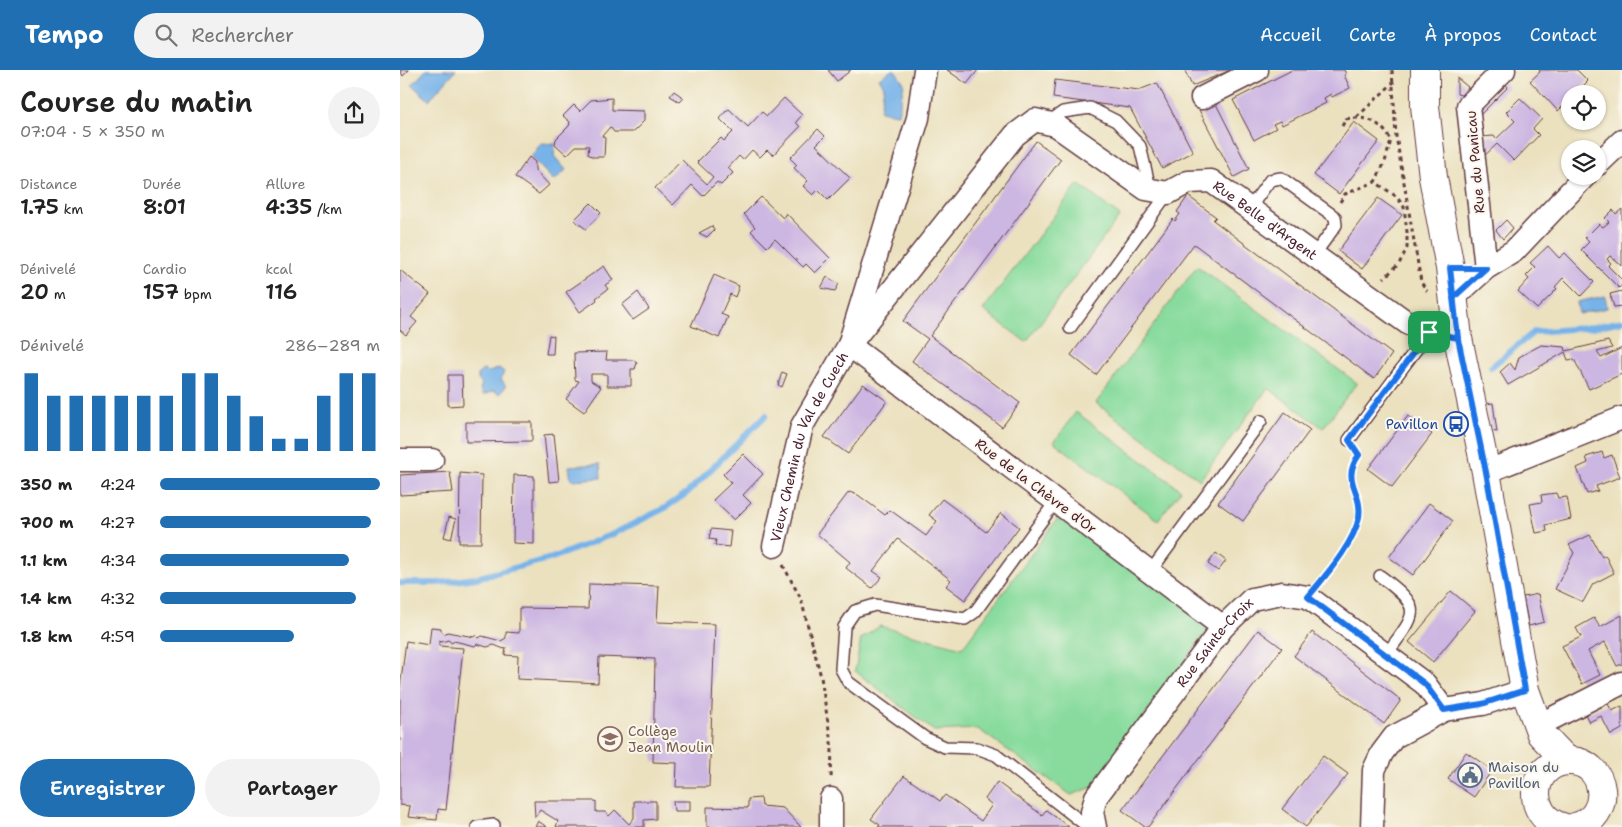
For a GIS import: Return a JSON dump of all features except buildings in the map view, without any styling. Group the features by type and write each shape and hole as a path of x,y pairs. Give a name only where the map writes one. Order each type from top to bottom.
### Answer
{"street":[{"name":"Vieux Chemin du Val de Cuech","path":"774,546 802,426 849,345 918,118 925,70"},
{"path":"1202,98 1257,70"},
{"path":"1425,70 1425,106 1432,177 1450,268 1443,295 1458,338 1486,472 1525,690 1539,730 1541,776"},
{"name":"Rue du Panicau","path":"1486,268 1468,106 1504,70"},
{"path":"849,345 1015,135 1035,120 1055,125 1146,189 1159,191"},
{"path":"1606,157 1622,142"},
{"name":"Rue Belle d'Argent","path":"1159,191 1188,182 1211,181 1409,324 1429,332 1458,338"},
{"path":"1443,295 1514,251 1576,185"},
{"path":"1450,268 1486,268"},
{"name":"Rue de la Chèvre d'Or","path":"849,345 1223,627"},
{"path":"1486,472 1622,418"},
{"path":"400,460 432,460"},
{"name":"Rue Sainte-Croix","path":"1095,827 1092,812 1096,797 1223,627 1252,599 1282,593 1308,597 1425,684 1444,710"},
{"path":"1539,730 1622,682"},
{"path":"1372,827 1374,770 1382,753 1394,737 1444,710 1482,704 1525,690"},
{"path":"1539,730 1567,761"},
{"path":"1562,827 1550,822 1542,815 1531,816 1537,785 1541,776 1552,766 1567,761 1583,764 1595,774 1602,791 1611,801 1591,820 1576,827"},
{"path":"1595,774 1622,775"},
{"path":"831,799 831,827"}],"lane":[{"path":"1047,123 1063,112 1090,108 1116,121 1140,146 1159,191 1070,328"},
{"path":"1249,209 1270,180 1281,178 1335,217 1336,225 1314,255"},
{"path":"1349,440 1429,332"},
{"path":"1150,572 1261,420"},
{"path":"1056,501 975,612 965,619 875,605 855,611 844,627 842,668 848,682 925,738 944,746 977,748 996,755 1088,827"},
{"path":"1380,576 1404,594 1412,606 1412,619 1386,655"},
{"path":"477,827 494,825"}],"path":[{"path":"1392,70 1396,136 1421,282 1428,292 1443,295"},
{"path":"1342,126 1346,120 1356,117 1394,82"},
{"path":"1330,214 1345,194 1375,182 1385,162 1391,140 1386,132 1372,120 1356,117"},
{"path":"1375,182 1397,196 1404,207 1407,232 1407,248 1399,264 1378,285"},
{"path":"1308,597 1337,560 1356,526 1359,506 1351,479 1351,466 1359,455 1349,440"},
{"name":"Vieux Chemin du Val de Cuech","path":"774,546 801,599 821,677 832,749 831,799"}],"green space":[{"path":"1078,184 1120,216 1026,342 983,310"},
{"path":"1197,266 1357,383 1323,428 1268,388 1200,480 1096,403"},
{"path":"1076,412 1181,490 1158,520 1054,442"},
{"path":"1059,517 1212,624 1093,787 1071,795 978,729 934,731 855,671 861,639 880,626 962,648"}],"water":[{"path":"426,70 456,70 429,100 412,85"},
{"path":"895,70 904,83 898,114 880,111 884,86 879,78"},
{"path":"541,143 555,144 554,156 566,170 554,181 531,157"},
{"path":"1605,296 1607,308 1579,314 1577,302"},
{"path":"499,368 504,372 501,379 506,386 500,394 494,391 483,395 480,389 482,384 478,380 478,374 483,370 489,372"},
{"path":"600,464 601,478 571,480 569,466"}],"waterway":[{"path":"1491,367 1534,332 1594,327 1622,321"},
{"path":"400,583 439,583 476,578 552,558 613,534 665,508 687,493 766,415"}],"place":[{"name":"Pavillon","path":"1456,424"},
{"name":"Collège Jean Moulin","path":"610,739"},
{"name":"Maison du Pavillon","path":"1470,775"}],"route":[{"path":"1429,332 1349,440 1359,455 1351,466 1351,479 1359,506 1359,515 1356,526 1337,560 1308,597 1425,684 1444,710 1482,704 1525,690 1486,472 1458,338 1453,298 1486,268 1450,268 1453,298 1458,338 1429,332"}]}
